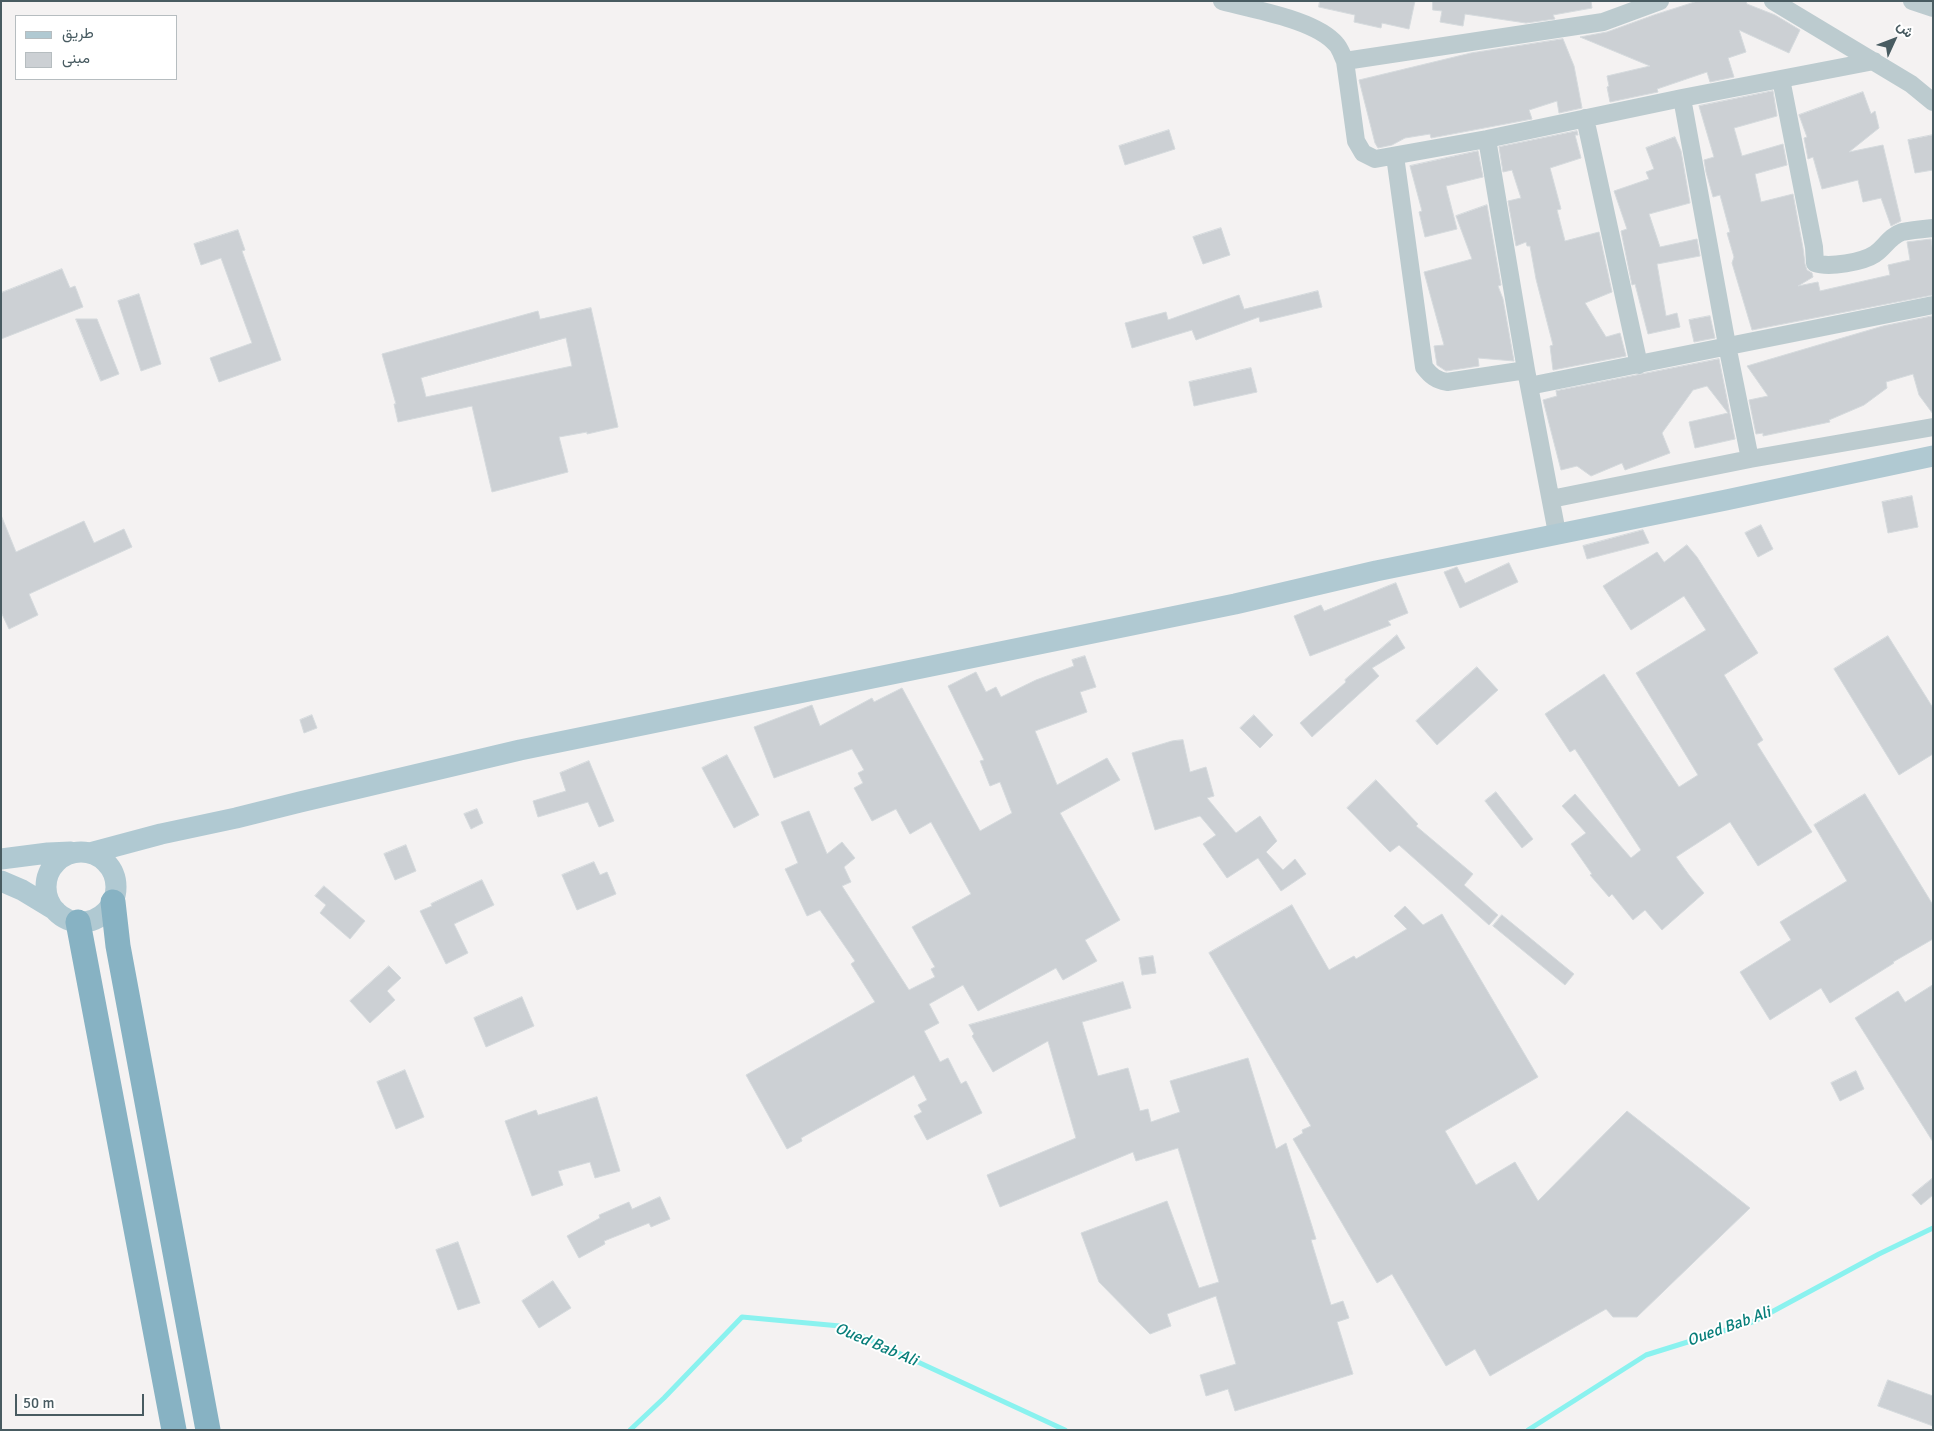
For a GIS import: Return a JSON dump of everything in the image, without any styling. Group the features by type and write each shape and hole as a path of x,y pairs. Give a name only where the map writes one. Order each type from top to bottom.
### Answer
{"highway":[{"path":"113,902 118,946 208,1430"},
{"path":"78,922 174,1430"}],"main road":[{"path":"55,910 46,891 46,881 50,871 60,859 82,852 236,818 520,750 1235,604 1376,571 1933,456"},
{"path":"115,877 133,852 161,834"},
{"path":"1,859 48,853 82,852 106,862 115,877 117,886 113,902 102,916 86,922 78,922 69,920 22,890 1,881"}],"street":[{"path":"1222,1 1309,25 1322,32 1337,44 1345,61 1356,141 1359,148 1369,157 1376,159 1486,140 1682,98 1874,62"},
{"path":"1345,61 1603,22 1660,1"},
{"path":"1773,1 1911,84 1933,102"},
{"path":"1912,1 1933,8"},
{"path":"1781,79 1814,247 1815,263 1830,266 1864,259 1874,254 1891,238 1901,232 1933,228"},
{"path":"1682,98 1727,345 1750,458"},
{"path":"1585,118 1639,365"},
{"path":"1486,140 1527,378 1557,534"},
{"path":"1395,156 1424,367 1430,376 1438,380 1447,382 1527,378 1639,365 1727,345 1933,306"},
{"path":"1550,499 1750,458 1933,426"}],"building":[{"path":"1320,1 1415,1 1409,29 1382,23 1381,28 1354,22 1355,15 1319,7"},
{"path":"1433,1 1591,1 1592,8 1553,15 1555,19 1526,23 1465,14 1463,26 1440,22 1442,11 1433,10"},
{"path":"1698,1 1746,1 1747,4 1775,15 1800,30 1789,53 1739,30 1746,52 1728,58 1734,77 1710,82 1707,72 1657,89 1658,92 1610,102 1607,76 1650,66 1580,37 1607,32"},
{"path":"1563,39 1574,66 1582,108 1559,113 1557,101 1529,110 1532,119 1431,138 1430,134 1405,138 1392,145 1378,148 1375,143 1359,80 1471,53"},
{"path":"1773,91 1777,116 1734,128 1742,156 1783,144 1787,165 1755,174 1761,202 1793,194 1805,264 1813,277 1798,286 1818,282 1820,291 1890,275 1888,265 1910,260 1907,242 1931,239 1933,252 1933,295 1752,330 1732,263 1734,257 1727,233 1730,232 1720,195 1713,197 1706,172 1704,160 1714,157 1699,106"},
{"path":"1863,92 1871,114 1875,111 1879,128 1849,152 1883,145 1901,221 1891,226 1881,198 1863,202 1858,180 1822,189 1813,157 1808,159 1804,138 1807,137 1799,115"},
{"path":"1169,130 1175,149 1125,165 1119,146"},
{"path":"1577,131 1578,135 1575,135 1581,158 1550,168 1561,209 1557,210 1565,241 1599,232 1612,292 1585,303 1606,337 1620,333 1626,356 1553,370 1550,346 1553,345 1536,279 1530,246 1527,246 1526,242 1516,246 1508,201 1521,198 1512,170 1503,172 1499,147"},
{"path":"1933,135 1933,170 1915,173 1908,140"},
{"path":"1675,137 1681,151 1690,203 1649,214 1660,247 1697,239 1700,256 1657,264 1666,316 1677,313 1680,327 1648,334 1635,284 1632,285 1621,231 1627,229 1614,191 1649,179 1646,172 1654,169 1646,148"},
{"path":"1478,151 1483,177 1446,186 1457,229 1425,237 1419,212 1422,211 1410,166"},
{"path":"1487,205 1501,285 1498,286 1503,299 1514,361 1478,358 1479,366 1446,371 1437,365 1434,346 1444,345 1424,272 1472,259 1456,216"},
{"path":"1221,228 1230,255 1203,264 1193,237"},
{"path":"238,230 245,250 242,251 281,360 219,382 210,358 252,343 221,258 201,265 194,244"},
{"path":"62,269 70,288 75,286 83,307 1,339 1,293"},
{"path":"1318,291 1322,307 1260,322 1259,317 1196,340 1192,330 1132,348 1125,323 1166,312 1168,320 1239,295 1244,309"},
{"path":"139,294 161,364 141,371 118,301"},
{"path":"591,308 618,427 587,434 587,432 559,437 568,472 492,492 472,406 398,422 394,404 396,404 382,354 538,311 540,319","holes":["566,338 572,366 426,397 421,378"]},
{"path":"1710,316 1715,338 1694,342 1689,320"},
{"path":"1933,316 1933,414 1919,395 1913,374 1886,382 1887,388 1864,405 1829,420 1830,422 1763,436 1763,433 1756,434 1749,400 1768,396 1747,366 1883,326"},
{"path":"76,319 97,319 119,374 101,381"},
{"path":"1719,359 1735,439 1695,448 1689,422 1728,413 1707,386 1693,390 1662,433 1670,453 1625,470 1622,463 1591,476 1577,466 1561,470 1543,400 1557,396 1556,391"},
{"path":"1251,368 1257,392 1194,406 1189,382"},
{"path":"1912,496 1918,527 1888,533 1882,502"},
{"path":"1,515 16,552 84,521 94,543 124,529 132,547 29,594 38,615 9,629 1,612"},
{"path":"1761,525 1773,549 1758,557 1745,533"},
{"path":"1643,530 1649,543 1587,559 1583,546"},
{"path":"1687,545 1697,557 1758,653 1724,675 1763,740 1757,744 1812,832 1758,866 1730,822 1676,857 1704,893 1662,930 1645,910 1633,920 1612,894 1609,897 1590,875 1592,874 1571,844 1586,833 1562,806 1575,794 1631,858 1641,850 1575,749 1570,752 1545,714 1604,674 1679,787 1698,775 1636,673 1706,630 1684,596 1631,630 1603,586 1657,552 1664,562"},
{"path":"1509,563 1518,582 1460,608 1444,572 1457,567 1465,583"},
{"path":"1396,583 1408,613 1388,621 1391,625 1310,656 1294,616 1321,605 1324,611"},
{"path":"1397,635 1405,648 1372,668 1379,676 1312,737 1300,723 1346,682 1345,680"},
{"path":"1888,636 1933,708 1933,754 1899,775 1834,669"},
{"path":"1085,656 1096,687 1080,692 1087,712 1035,731 1057,785 1107,758 1120,780 1060,813 1120,920 1085,940 1097,961 1063,980 1056,968 978,1011 963,985 929,1004 939,1023 924,1031 940,1062 948,1058 961,1084 966,1081 982,1113 927,1140 914,1116 922,1112 918,1105 927,1100 914,1075 801,1138 802,1141 787,1149 746,1075 875,1002 851,964 855,961 820,910 807,916 785,869 798,863 781,822 809,811 827,854 842,842 855,858 844,867 851,882 842,886 909,990 935,977 931,969 935,967 912,927 971,894 931,822 910,834 896,809 872,821 854,788 863,783 858,773 864,770 852,749 774,778 754,727 812,705 820,726 872,698 874,702 902,688 980,831 1012,813 1000,782 990,786 980,761 984,760 948,686 976,672 986,692 996,687 1001,697 1036,680 1074,666 1072,660"},
{"path":"1477,667 1498,690 1437,745 1416,721"},
{"path":"312,715 317,728 304,733 300,720"},
{"path":"1254,715 1273,735 1260,748 1240,728"},
{"path":"1183,740 1190,772 1206,767 1214,796 1207,798 1236,833 1260,816 1277,841 1266,852 1283,870 1295,859 1306,874 1281,891 1258,858 1227,878 1203,844 1216,835 1200,816 1155,830 1132,753 1172,741"},
{"path":"727,755 759,815 734,828 702,768"},
{"path":"589,761 614,821 599,827 588,802 538,817 533,801 566,791 560,773"},
{"path":"1376,780 1418,824 1416,826 1473,874 1464,885 1498,915 1489,925 1399,845 1390,852 1347,808"},
{"path":"1496,792 1533,839 1522,848 1485,801"},
{"path":"1865,794 1933,905 1933,939 1893,962 1830,1003 1821,988 1770,1020 1740,972 1791,940 1780,922 1847,881 1814,825"},
{"path":"477,809 483,823 471,829 464,814"},
{"path":"406,845 416,871 395,880 384,854"},
{"path":"594,862 600,875 607,872 616,894 577,910 562,875"},
{"path":"482,880 494,905 454,924 468,953 446,964 420,911"},
{"path":"324,886 365,921 350,939 320,913 326,905 315,896"},
{"path":"1292,905 1329,970 1354,956 1356,959 1407,929 1394,916 1405,906 1423,925 1442,914 1538,1077 1445,1131 1476,1185 1515,1162 1538,1201 1627,1111 1750,1208 1637,1317 1613,1317 1606,1309 1490,1376 1475,1349 1446,1366 1392,1274 1377,1283 1293,1139 1303,1133 1302,1130 1311,1126 1209,953"},
{"path":"1502,915 1574,974 1565,985 1493,926"},
{"path":"1153,956 1156,973 1142,975 1139,958"},
{"path":"389,966 401,978 387,991 395,1000 370,1023 350,1001"},
{"path":"1123,982 1131,1008 1082,1022 1098,1076 1128,1068 1140,1111 1148,1109 1151,1122 1180,1112 1170,1081 1248,1058 1276,1149 1286,1143 1316,1239 1311,1240 1331,1305 1343,1301 1349,1318 1337,1322 1353,1374 1235,1411 1228,1389 1206,1396 1200,1375 1236,1364 1216,1296 1167,1314 1171,1326 1150,1334 1099,1282 1081,1233 1167,1201 1199,1288 1219,1282 1178,1148 1136,1161 1133,1152 1000,1207 987,1175 1076,1138 1048,1041 993,1072 972,1036 974,1034 969,1025"},
{"path":"1933,985 1933,1142 1855,1018 1898,991 1905,1002"},
{"path":"522,997 534,1026 486,1047 474,1018"},
{"path":"405,1070 424,1117 396,1129 377,1082"},
{"path":"1856,1071 1864,1089 1840,1101 1831,1083"},
{"path":"597,1097 620,1171 595,1178 590,1162 558,1171 563,1185 532,1196 505,1121 536,1110 538,1115"},
{"path":"1933,1178 1933,1195 1921,1205 1912,1195"},
{"path":"660,1197 670,1219 651,1227 649,1223 604,1241 605,1244 579,1258 567,1236 600,1218 599,1215 629,1202 632,1209"},
{"path":"458,1242 480,1303 458,1310 436,1250"},
{"path":"553,1281 571,1308 539,1328 522,1301"},
{"path":"1888,1380 1933,1396 1933,1426 1878,1406"}],"waterway":[{"name":"Oued Bab Ali","path":"1528,1430 1646,1355 1755,1321 1879,1254 1933,1228"},
{"name":"Oued Bab Ali","path":"630,1430 664,1398 742,1317 840,1326 1065,1430"}]}
